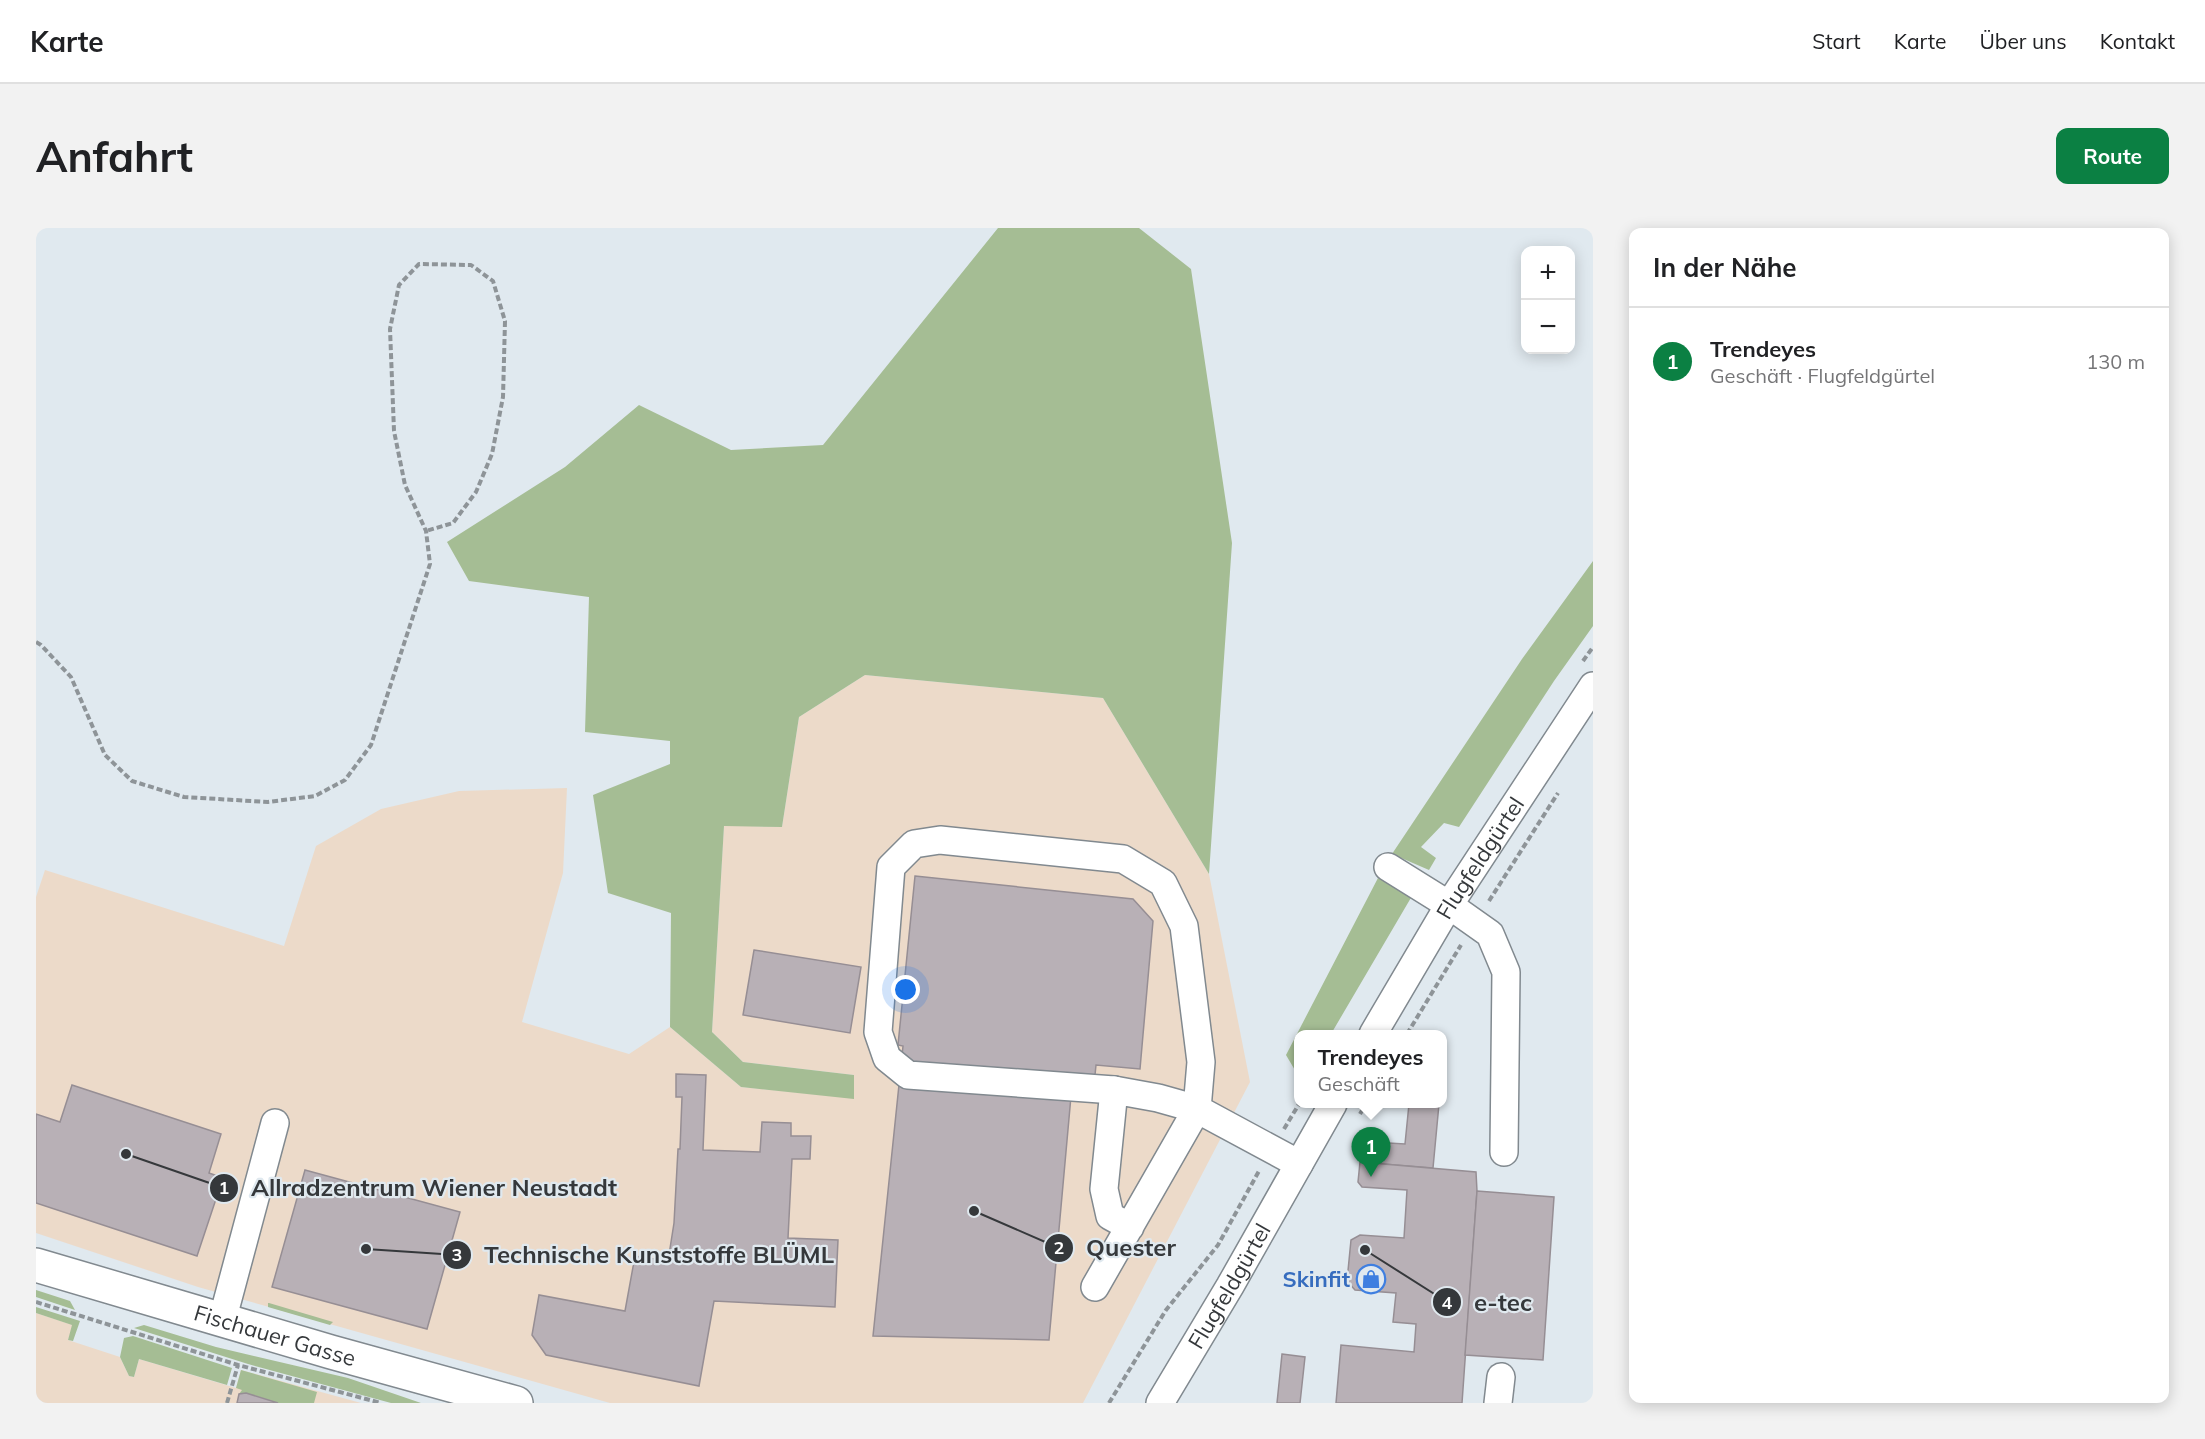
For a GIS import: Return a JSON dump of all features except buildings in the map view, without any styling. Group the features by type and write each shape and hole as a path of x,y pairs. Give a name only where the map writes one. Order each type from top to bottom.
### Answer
{"main road":[{"name":"Fischauer Gasse","path":"36,1264 222,1321 516,1403"}],"street":[{"name":"Flugfeldgürtel","path":"1376,1030 1449,904 1590,697"},
{"path":"1095,1287 1197,1110 1201,1062 1184,926 1163,883 1124,858 940,840 914,844 891,867 878,1032 887,1058 908,1075 1114,1090 1158,1098 1197,1110 1299,1164"},
{"path":"1388,867 1449,904 1490,934 1506,972 1504,1152"},
{"path":"1114,1090 1104,1189 1110,1216 1130,1227"},
{"name":"Flugfeldgürtel","path":"1160,1403 1230,1286 1331,1108"},
{"path":"222,1321 275,1123"}],"path":[{"path":"36,642 71,677 105,755 132,782 184,797 268,802 315,796 345,780 371,745 430,564 426,531 405,485 394,431 390,329 399,285 419,264 471,265 493,281 505,321 502,397 492,453 476,492 453,523 426,531"},
{"path":"1410,1030 1475,922 1562,786"},
{"path":"1108,1403 1166,1310 1218,1245 1245,1194 1298,1108"},
{"path":"36,1302 238,1365 381,1403"},
{"path":"227,1403 238,1365"}],"shaded area":[{"path":"865,675 1103,698 1209,874 1250,1082 1083,1403 610,1403 198,1287 36,1233 36,897 45,870 284,946 316,846 381,809 459,791 567,788 563,873 522,1022 629,1054 670,1027 741,1087 854,1098 854,1075 743,1062 712,1032 724,825 782,827 799,717"},
{"path":"36,1313 73,1325 68,1340 120,1357 129,1376 134,1377 139,1359 236,1388 241,1370 361,1403 36,1403"}],"green space":[{"path":"998,228 1139,228 1191,269 1232,543 1209,874 1103,698 865,675 799,717 782,827 724,826 712,1032 743,1062 854,1075 854,1099 741,1087 670,1027 671,913 608,893 593,795 670,764 670,741 585,732 589,597 469,581 447,542 565,467 639,405 731,450 823,445"},
{"path":"1593,561 1593,626 1554,681 1459,827 1444,823 1421,847 1436,858 1429,870 1392,854 1522,659"},
{"path":"1378,878 1412,896 1333,1030 1299,1030"},
{"path":"1294,1040 1294,1069 1286,1055"},
{"path":"36,1290 70,1301 75,1310 36,1297"},
{"path":"268,1303 333,1322 330,1325 268,1307"},
{"path":"36,1307 80,1321 73,1341 68,1340 72,1325 36,1313"},
{"path":"144,1325 216,1347 348,1378 421,1403 391,1403 248,1364 134,1328"},
{"path":"133,1336 232,1368 227,1385 139,1359 134,1377 129,1376 120,1357 124,1338"},
{"path":"241,1370 317,1392 314,1403 278,1403 246,1393 239,1394 242,1390 236,1388"}],"place":[{"name":"Allradzentrum Wiener Neustadt","path":"126,1154"},
{"name":"Trendeyes","path":"1371,1177"},
{"name":"Quester","path":"974,1211"},
{"name":"Technische Kunststoffe BLÜML","path":"366,1249"},
{"name":"e-tec","path":"1365,1250"},
{"name":"Skinfit","path":"1371,1279"}]}
